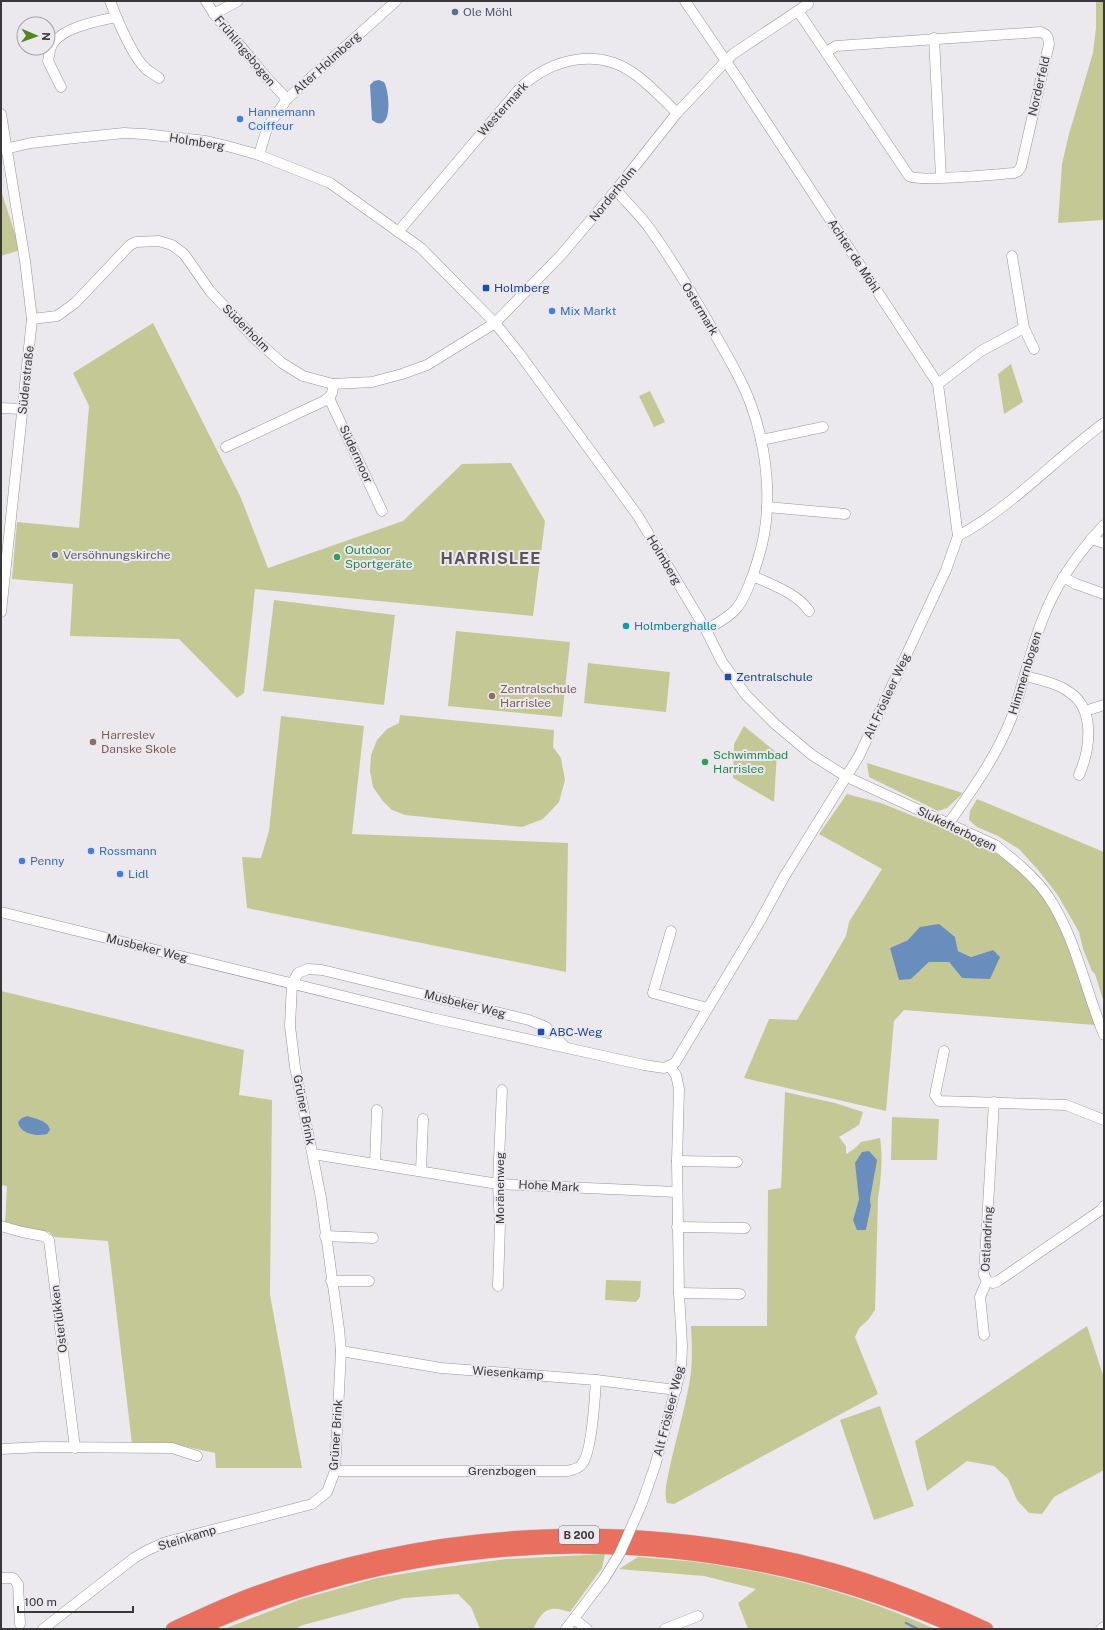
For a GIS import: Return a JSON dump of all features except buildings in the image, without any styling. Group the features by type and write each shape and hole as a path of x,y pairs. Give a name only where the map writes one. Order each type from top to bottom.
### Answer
{"highway":[{"name":"B 200","path":"173,1629 250,1595 293,1581 387,1556 478,1541 521,1537 588,1535 629,1536 715,1545 780,1557 832,1570 882,1586 942,1609 986,1629"},
{"name":"B 200","path":"199,1629 253,1606 296,1591 347,1576 392,1566 473,1552 515,1548 585,1546 667,1550 721,1557 776,1568 830,1581 879,1596 960,1629"}],"street":[{"path":"110,1 116,17 135,54 145,68 159,78"},
{"name":"Frühlingsbogen","path":"206,1 214,14 287,100"},
{"path":"214,14 238,1"},
{"name":"Alter Holmberg","path":"259,155 267,128 287,100 396,1"},
{"name":"Achter de Möhl","path":"685,1 938,384 958,536"},
{"path":"726,61 733,54 808,4"},
{"name":"Norderfeld","path":"798,11 909,176 914,178 1014,173 1021,167 1049,44 1048,36 1041,32 934,38 836,46 826,52"},
{"path":"61,86 48,61 52,43 63,34 87,24 116,17"},
{"path":"934,38 941,177"},
{"name":"Westermark","path":"398,232 521,87 532,76 553,65 565,61 591,59 605,61 619,66 636,75 677,113"},
{"name":"Norderholm","path":"495,323 562,254 616,190 677,113 726,61"},
{"name":"Süderstraße","path":"1,114 4,150 25,261 32,319 1,612"},
{"name":"Holmberg","path":"4,150 31,143 124,133 206,142 259,155 330,183 429,255 495,323 522,357 638,516 706,630 722,662 746,695 775,724 812,755 847,777"},
{"name":"Ostermark","path":"616,190 649,228 703,312 738,375 750,401 761,440 766,474 767,506 764,537 753,576 737,609 706,630"},
{"name":"Süderholm","path":"32,319 57,316 75,303 130,245 136,242 159,240 172,245 184,254 210,291 255,340 282,363 303,376 333,384 372,382 427,365 495,323"},
{"path":"1012,256 1024,328 1034,349"},
{"path":"938,384 981,351 1024,328"},
{"path":"226,447 329,398 333,392 333,384"},
{"name":"Südermoor","path":"329,398 382,511"},
{"path":"1,408 23,409"},
{"path":"958,536 971,529 1001,507 1104,423"},
{"path":"761,440 823,427"},
{"path":"767,506 845,514"},
{"name":"Himmernbogen","path":"949,824 987,768 1011,720 1041,621 1050,600 1063,577 1091,539 1104,525"},
{"name":"Alt Frösleer Weg","path":"566,1629 604,1579 620,1553 642,1503 655,1466 681,1369 682,1345 677,1227 679,1089 676,1075 670,1067 676,1063 680,1057 707,1008 759,923 784,877 859,756 946,570 958,536"},
{"path":"1091,539 1104,543"},
{"path":"753,576 797,598 804,603 809,611"},
{"path":"1063,577 1076,584 1104,594"},
{"path":"1025,676 1058,686 1070,692 1079,700 1085,710 1088,720 1087,753 1079,774"},
{"path":"1085,710 1104,705"},
{"name":"Slukefterbogen","path":"847,777 994,845 1010,856 1026,871 1048,895 1061,917 1072,943 1104,1035"},
{"name":"Musbeker Weg","path":"1,912 432,1018 644,1065 664,1068 670,1067"},
{"path":"671,932 653,993 707,1008"},
{"name":"Musbeker Weg","path":"292,984 298,973 308,969 322,970 529,1020 546,1027 565,1047"},
{"name":"Grüner Brink","path":"292,984 290,1026 295,1067 313,1154 326,1236 341,1351 335,1472 327,1492"},
{"path":"944,1051 935,1096 939,1101 1066,1105 1104,1120"},
{"name":"Moränenweg","path":"498,1286 500,1224 498,1184 502,1090"},
{"name":"Ostlandring","path":"994,1102 984,1275 986,1281 993,1283 998,1281 1101,1210 1104,1206"},
{"path":"375,1164 377,1110"},
{"path":"421,1171 423,1119"},
{"name":"Hohe Mark","path":"313,1154 498,1184 677,1192"},
{"path":"677,1161 737,1162"},
{"name":"Osterlükken","path":"1,1226 43,1236 49,1240 75,1448"},
{"path":"677,1227 745,1228"},
{"path":"326,1236 373,1238"},
{"path":"331,1281 370,1281"},
{"path":"984,1335 980,1297 986,1281"},
{"path":"679,1292 740,1294"},
{"name":"Wiesenkamp","path":"341,1351 441,1368 596,1380 676,1390"},
{"name":"Grenzbogen","path":"335,1472 493,1472 568,1470 577,1468 583,1464 586,1458 590,1439 596,1380"},
{"path":"1,1449 172,1448 197,1456"},
{"name":"Steinkamp","path":"43,1629 134,1558 148,1550 166,1542 312,1504 327,1492"},
{"path":"1,1578 12,1578 18,1584 20,1624"},
{"path":"665,1629 698,1616"},
{"path":"574,1619 586,1629"}],"green space":[{"path":"1096,1 1104,1 1104,220 1058,223 1062,164 1069,134 1093,53 1096,28"},
{"path":"1,190 20,250 1,256"},
{"path":"153,323 241,498 268,568 403,521 462,464 511,463 545,521 533,616 255,589 244,693 237,698 179,639 70,636 73,584 12,579 17,522 79,528 89,406 73,373"},
{"path":"1011,364 1023,402 1004,414 998,374"},
{"path":"650,391 665,422 654,427 639,396"},
{"path":"274,600 395,615 384,705 263,691"},
{"path":"456,631 570,642 562,717 448,706"},
{"path":"588,663 670,672 666,712 584,703"},
{"path":"400,715 554,730 553,747 561,758 565,780 559,802 543,819 522,827 405,815 392,810 382,800 373,787 370,771 371,755 377,740 387,729 399,723"},
{"path":"281,716 364,726 352,834 568,843 566,972 247,908 242,857 261,858 269,831"},
{"path":"744,726 777,753 774,802 733,778 734,744"},
{"path":"867,763 963,793 947,808 938,811 869,777"},
{"path":"847,794 881,803 953,832 1004,857 1045,897 1069,944 1095,1025 904,1010 894,1021 886,1111 744,1078 769,1019 797,1020 846,936 849,922 882,869 819,834","holes":["955,937 958,951 971,957 993,950 962,978 949,962 929,962 911,979 890,948 908,940"]},
{"path":"977,799 1104,852 1104,1003 1095,974 1092,971 1083,949 1079,932 1057,894 1019,849 998,836 977,827 969,820 970,811"},
{"path":"1,991 244,1050 239,1095 272,1100 270,1295 302,1468 216,1468 215,1453 165,1442 132,1444 108,1241 54,1237 49,1232 5,1224 7,1186 1,1185"},
{"path":"785,1092 835,1103 863,1112 859,1125 839,1137 846,1146 846,1154 861,1142 880,1138 881,1168 878,1198 875,1310 868,1320 859,1328 855,1337 878,1394 674,1504 667,1503 667,1480 685,1405 691,1371 691,1326 767,1326 768,1190 781,1188","holes":["859,1199 870,1199 871,1206 866,1230 853,1220"]},
{"path":"892,1117 939,1119 937,1160 891,1160"},
{"path":"606,1280 641,1281 640,1297 636,1302 605,1300"},
{"path":"1087,1326 1104,1378 1104,1470 1054,1497 1042,1514 1029,1513 1017,1500 1008,1479 994,1466 967,1461 927,1491 915,1441"},
{"path":"880,1406 914,1506 874,1520 840,1420"},
{"path":"605,1554 602,1568 570,1612 550,1609 543,1613 534,1629 480,1629 471,1607 458,1594 404,1598 303,1625 295,1629 224,1629 301,1599 377,1578 506,1559"},
{"path":"638,1557 704,1563 763,1573 793,1580 880,1606 935,1629 748,1629 738,1603 756,1589 704,1576 619,1569"}],"water":[{"path":"379,80 384,82 386,87 388,94 388,111 387,118 384,122 379,123 372,120 370,85 374,81"},
{"path":"939,924 955,937 958,951 971,957 993,950 1000,957 990,979 962,978 949,962 929,962 911,979 899,980 890,948 908,940 920,927"},
{"path":"27,1116 44,1122 50,1130 47,1134 43,1135 34,1135 25,1132 19,1126 18,1122"},
{"path":"869,1151 877,1160 870,1199 871,1206 866,1230 857,1230 853,1220 859,1199 855,1163 862,1152"}],"waterway":[{"path":"906,1623 918,1629"}],"place":[{"name":"Ole Möhl","path":"455,12"},
{"name":"Hannemann Coiffeur","path":"240,119"},
{"name":"Holmberg","path":"486,288"},
{"name":"Mix Markt","path":"552,311"},
{"name":"Versöhnungskirche","path":"55,555"},
{"name":"Outdoor Sportgeräte","path":"337,557"},
{"name":"Holmberghalle","path":"626,626"},
{"name":"Zentralschule","path":"728,677"},
{"name":"Zentralschule Harrislee","path":"492,696"},
{"name":"Harreslev Danske Skole","path":"93,742"},
{"name":"Schwimmbad Harrislee","path":"705,762"},
{"name":"Rossmann","path":"91,851"},
{"name":"Penny","path":"22,861"},
{"name":"Lidl","path":"120,874"},
{"name":"ABC-Weg","path":"541,1032"}],"district":[{"name":"HARRISLEE","path":"491,558"}]}
